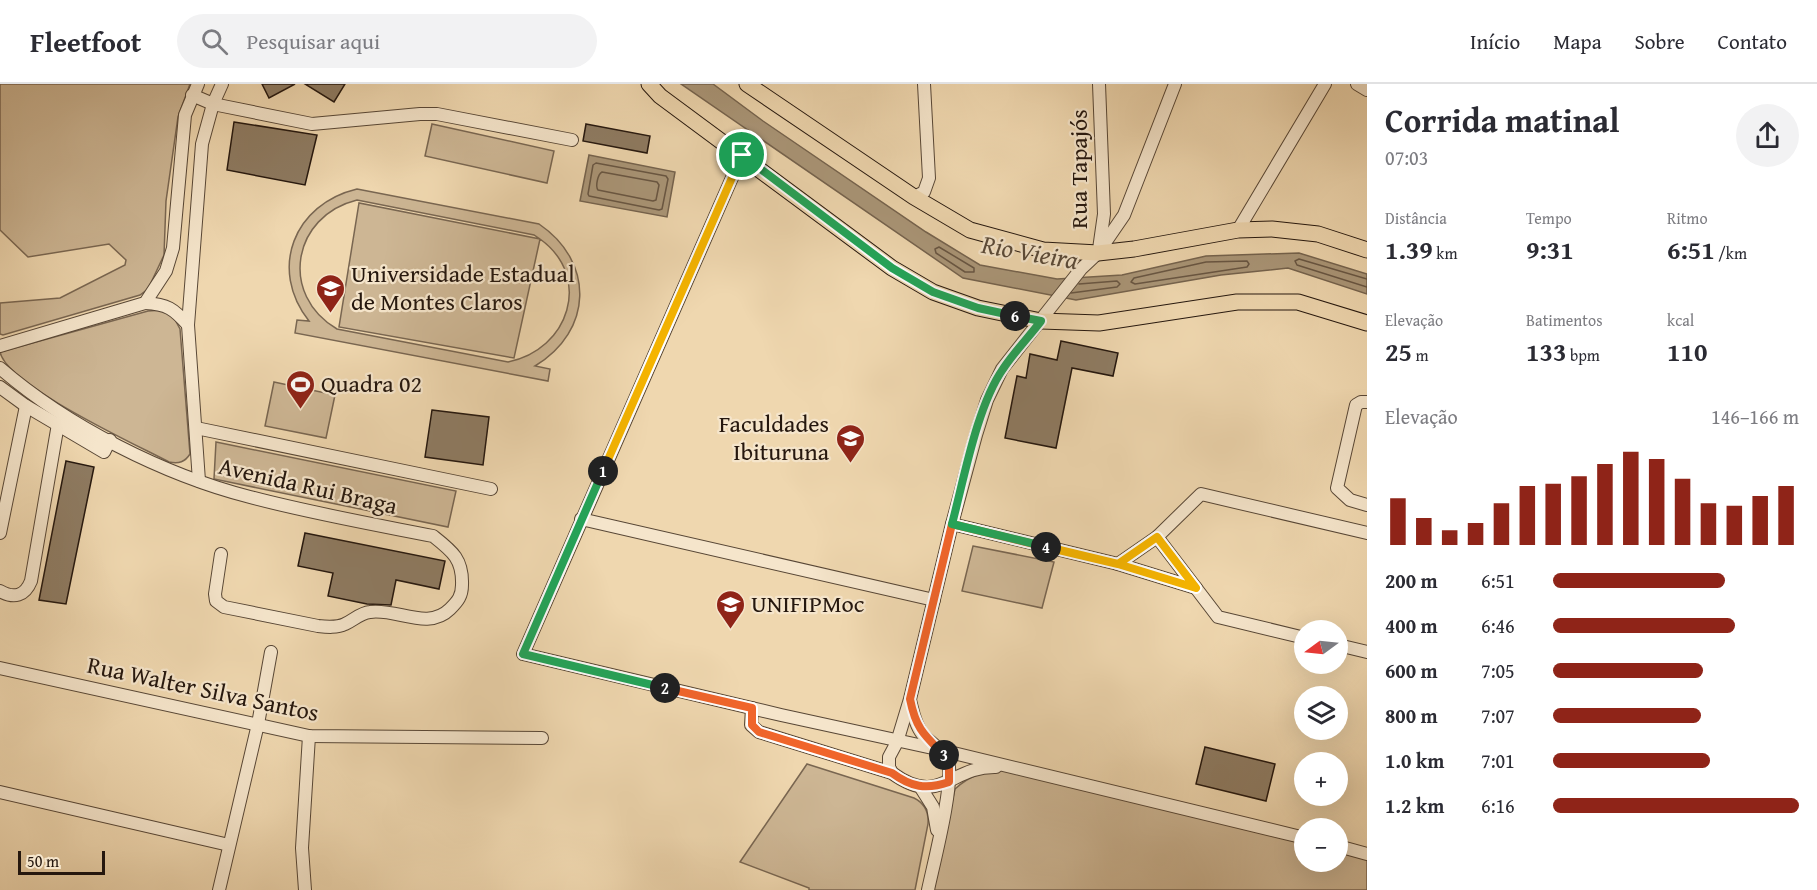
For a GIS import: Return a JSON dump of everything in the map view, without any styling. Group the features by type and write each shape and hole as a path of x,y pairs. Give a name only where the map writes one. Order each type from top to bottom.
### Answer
{"main road":[{"path":"648,84 660,96 892,268 933,292 978,308 1041,321 1099,323 1237,302 1298,302 1367,323"},
{"path":"752,86 914,197 970,230 1044,250 1098,253 1134,249 1238,230 1272,229 1318,234 1367,250"}],"street":[{"path":"199,481 188,326 202,144 213,104 222,84"},
{"path":"914,197 924,192 929,178 924,84"},
{"name":"Rua Tapajós","path":"1098,253 1104,214 1099,84"},
{"path":"892,773 889,767 890,758 910,699 952,524 987,400 1002,369 1081,269 1098,253 1124,215 1175,84"},
{"path":"1238,230 1325,84"},
{"path":"1357,84 1367,90"},
{"path":"145,303 166,271 173,248 185,115 195,90 213,104 312,124 437,114 572,140"},
{"path":"742,155 523,654 781,716 937,749 1294,835"},
{"path":"0,346 145,303 162,304 176,312 188,326"},
{"name":"Avenida Rui Braga","path":"0,368 27,392 107,446"},
{"name":"Avenida Rui Braga","path":"0,387 26,406 58,424 107,446 199,481 288,507 433,536 453,551 462,575 462,594 458,602 446,613 433,620 370,612 357,616 345,624 331,627 224,608 216,601 215,594 221,554"},
{"path":"1367,402 1356,405 1337,488 1350,500 1367,505"},
{"path":"0,533 26,406"},
{"path":"0,591 7,595 20,594 27,591 31,581 58,424"},
{"path":"196,428 491,489"},
{"path":"1118,564 1157,537 1201,494 1367,533"},
{"path":"581,519 934,600"},
{"path":"952,524 1118,564 1196,588"},
{"path":"1157,537 1218,616 1294,635"},
{"path":"1141,549 1140,562 1150,574"},
{"path":"1348,647 1367,652"},
{"path":"219,890 258,724 272,652"},
{"name":"Rua Walter Silva Santos","path":"0,668 309,736 542,738"},
{"path":"910,699 921,732 944,754 949,763 949,782 928,890"},
{"path":"752,708 752,725 759,732 892,773 903,781 921,788 937,786 968,771 985,767 1013,767"},
{"path":"774,738 772,727 781,716"},
{"path":"305,890 302,848 309,736"},
{"path":"921,788 933,807 939,840"},
{"path":"0,792 229,845"},
{"path":"1348,849 1367,854"}],"shaded area":[{"path":"0,84 190,84 178,117 166,201 164,255 148,289 140,295 0,334 0,303 60,298 125,265 126,260 109,244 28,257 0,230"},
{"path":"432,124 554,151 547,183 425,156"},
{"path":"357,189 539,224 557,240 570,257 578,276 580,296 577,316 568,334 554,351 535,366 550,369 548,381 295,333 297,320 309,321 297,301 290,281 290,260 294,241 303,224 317,209 335,197","holes":["357,200 534,235 556,255 566,273 569,291 567,310 559,328 546,343 529,355 508,362 337,329 319,314 307,297 301,277 301,258 307,239 318,222 335,209"]},
{"path":"359,203 540,239 514,358 339,327"},
{"path":"163,310 173,316 180,329 190,454 184,461 169,462 75,413 24,381 8,366 0,352 148,311"},
{"name":"Quadra 02","path":"274,382 335,395 326,438 265,426"},
{"path":"216,442 456,491 448,527 214,479"},
{"path":"973,546 1054,562 1042,608 962,591"},
{"path":"807,764 914,798 923,805 927,812 928,824 915,890 809,890 809,888 740,862"},
{"path":"1003,770 1294,840 1294,872 1348,872 1348,853 1367,858 1367,890 932,890 955,789 966,780"}],"water":[{"path":"681,84 713,84 763,121 926,232 980,265 1057,279 1122,275 1206,256 1299,253 1367,274 1367,294 1288,268 1221,275 1076,300 963,278"},
{"path":"589,155 675,172 667,217 580,201"}],"building":[{"path":"262,84 295,84 269,98"},
{"path":"305,84 345,84 334,102"},
{"path":"234,122 317,135 305,185 227,170"},
{"path":"586,124 650,136 647,153 583,141"},
{"path":"1061,341 1118,353 1113,376 1072,368 1056,448 1005,438 1017,376 1026,378 1030,354 1057,360"},
{"path":"432,410 489,417 483,465 425,457"},
{"path":"66,461 94,467 66,604 39,600"},
{"path":"305,533 445,561 439,589 396,580 391,605 367,604 328,596 333,573 298,566"},
{"path":"1205,747 1275,764 1266,801 1196,784"}],"place":[{"name":"Universidade Estadual de Montes Claros","path":"330,314"},
{"name":"Quadra 02","path":"300,410"},
{"name":"Faculdades Ibituruna","path":"850,464"},
{"name":"UNIFIPMoc","path":"730,630"}],"route":[{"path":"742,155 523,654 752,708 752,725 759,732 892,773 903,781 921,788 937,786 949,782 949,763 944,754 921,732 910,699 952,524 1118,564 1196,588 1157,537 1118,564 1035,544 952,524 987,400 1002,369 1041,321 978,308 933,292 892,268 742,155"}],"water label":[{"name":"Rio Vieira","path":"1030,252"}]}
